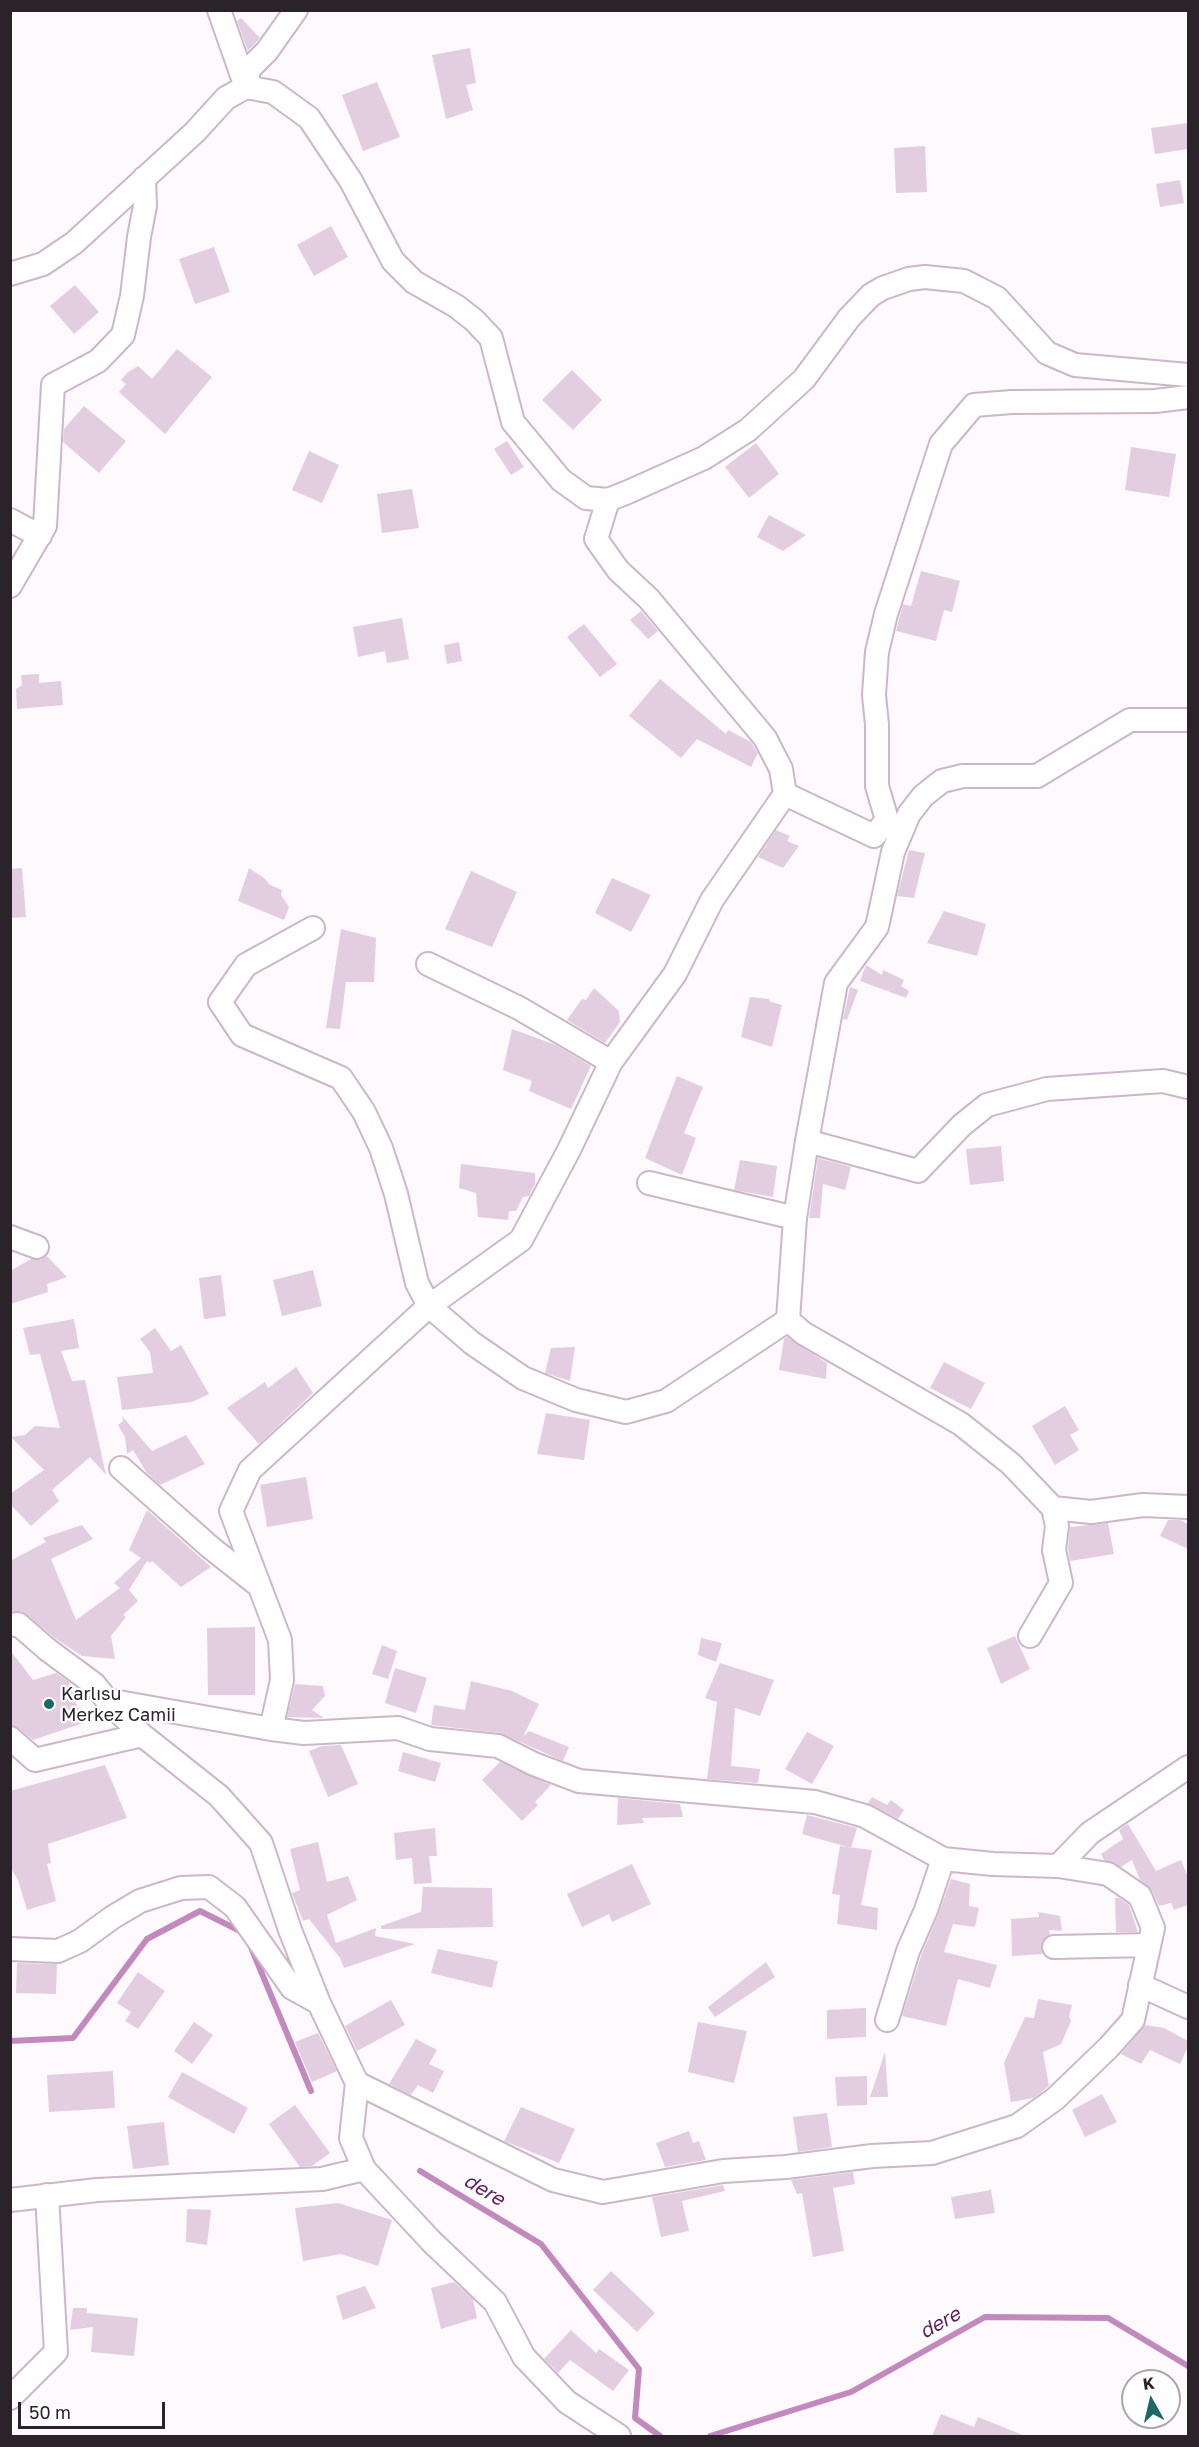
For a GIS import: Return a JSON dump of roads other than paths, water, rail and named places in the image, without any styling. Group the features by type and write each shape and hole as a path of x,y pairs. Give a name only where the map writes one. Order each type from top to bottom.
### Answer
{"street":[{"path":"219,10 246,87"},
{"path":"246,87 249,69 267,51 296,10"},
{"path":"10,274 43,264 74,243 195,132 226,98 246,87 273,92 309,118 351,182 393,261 414,282 456,306 474,320 491,338 513,422 561,480 586,498 608,500 704,458 748,430 804,378 849,318 871,295 890,285 909,279 925,277 964,281 996,298 1047,352 1075,365 1188,375"},
{"path":"10,586 45,526 53,385 98,361 123,334 132,296 145,206 144,178"},
{"path":"785,794 874,836 887,820 878,786 874,694 877,652 886,614 941,444 974,405 1012,402 1155,401 1188,397"},
{"path":"272,1729 282,1680 280,1640 231,1511 250,1470 429,1306 521,1240 569,1150 611,1062 675,974 712,900 785,794 781,769 765,738 649,599 618,570 596,539 608,500"},
{"path":"10,520 40,536"},
{"path":"788,1320 795,1218 836,983 877,927 893,852 909,814 923,796 942,781 963,776 1037,776 1130,720 1188,720"},
{"path":"313,928 246,965 220,1002 242,1035 340,1078 346,1086 364,1112 381,1148 396,1194 417,1283 429,1306 472,1344 523,1378 576,1400 626,1412 666,1401 788,1320"},
{"path":"428,964 519,1008 611,1062"},
{"path":"807,1141 918,1171 962,1125 987,1105 1047,1089 1162,1080 1188,1087"},
{"path":"649,1183 795,1218"},
{"path":"10,1237 37,1247"},
{"path":"788,1320 803,1333 961,1424 1011,1464 1053,1508 1057,1526 1054,1550 1061,1583 1030,1636"},
{"path":"121,1468 210,1547 258,1585"},
{"path":"1053,1508 1092,1512 1143,1505 1188,1507"},
{"path":"13,1621 94,1684 142,1735 219,1796 261,1843 290,1930 319,2003 357,2083 351,2138 364,2169 431,2241 495,2302 524,2357 567,2402 619,2436"},
{"path":"107,1700 304,1733 398,1728 430,1739 498,1746 534,1764 579,1781 815,1802 865,1816 942,1859 993,1864 1058,1866 1108,1874 1140,1896 1153,1928 1133,2020 1109,2047 1055,2099 1017,2126 932,2154 872,2156 786,2167 723,2171 603,2192 553,2180 357,2083"},
{"path":"10,1738 35,1760 142,1735"},
{"path":"1058,1866 1090,1833 1188,1767"},
{"path":"887,2020 908,1951 926,1910 942,1859"},
{"path":"10,1949 58,1951 81,1941 112,1917 140,1901 181,1888 209,1887 236,1907 292,1988 319,2003"},
{"path":"1054,1947 1149,1945"},
{"path":"1140,1985 1188,2007"},
{"path":"10,2200 97,2190 322,2179 364,2169"},
{"path":"10,2398 56,2352 47,2195"}],"waterway":[{"path":"10,2041 73,2038 147,1939 200,1911 244,1933"},
{"path":"250,1945 311,2091"},
{"name":"dere","path":"420,2171 541,2244 639,2369 635,2418 660,2436"},
{"name":"dere","path":"710,2436 851,2392 985,2317 1108,2318 1188,2366"}],"place":[{"name":"Karlısu Merkez Camii","path":"49,1704"}]}
